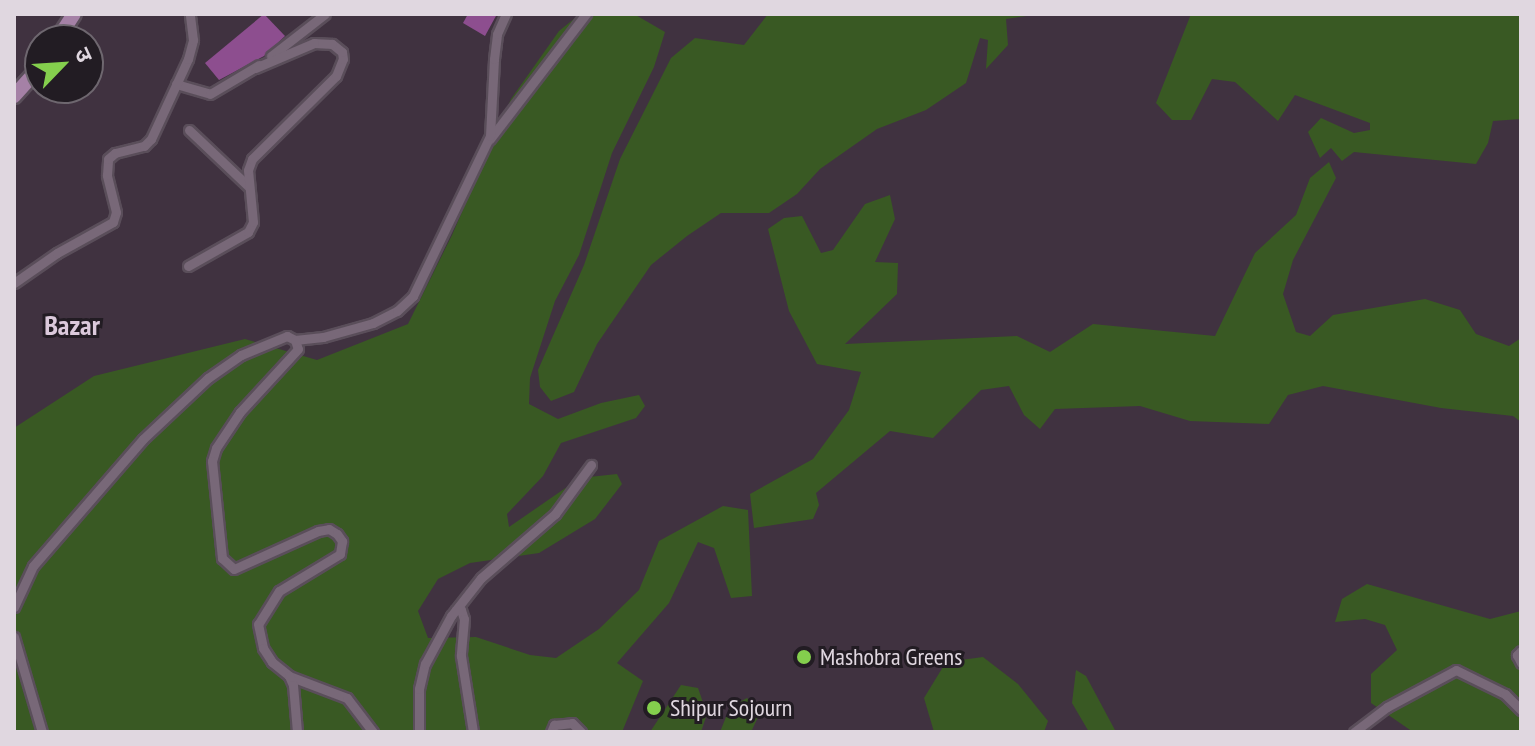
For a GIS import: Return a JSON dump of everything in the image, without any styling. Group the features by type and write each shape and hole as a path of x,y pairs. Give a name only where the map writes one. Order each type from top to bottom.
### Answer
{"street":[{"path":"14,283 57,253 113,222 116,212 107,175 108,159 115,153 144,146 151,139 193,40 190,14"},
{"path":"255,68 325,14"},
{"path":"14,607 33,566 143,439 208,378 241,355 277,337 287,336 295,340 323,337 373,323 397,311 413,296 488,141 493,121 497,34 506,14"},
{"path":"488,141 586,14"},
{"path":"176,84 210,94 255,68 314,43 332,44 342,52 343,59 336,76 252,159 248,170 253,222 248,232 188,266"},
{"path":"189,130 249,187"},
{"path":"295,340 298,349 291,359 240,412 216,448 212,461 222,558 227,566 234,569 318,531 329,529 342,541 340,554 279,591 258,624 263,648 272,662 289,676 347,698 373,732"},
{"path":"419,732 419,689 425,664 456,610 481,578 555,514 591,465"},
{"path":"456,610 461,610 464,619 461,656 473,732"},
{"path":"14,637 42,732"},
{"path":"1521,651 1517,655 1521,663"},
{"path":"1354,732 1387,707 1456,670 1505,694 1521,710"},
{"path":"289,676 293,685 297,732"},
{"path":"551,732 554,725 572,723 581,732"}],"green space":[{"path":"580,14 634,14 665,32 654,67 612,153 579,255 555,301 530,378 529,404 558,419 601,403 639,395 645,406 636,418 561,443 543,476 507,514 509,527 580,478 617,474 622,484 595,519 539,553 470,563 438,579 418,611 428,638 476,637 530,655 556,658 599,629 639,590 659,541 723,506 748,510 752,596 731,598 714,548 698,542 669,603 617,663 643,681 622,732 14,732 14,428 94,376 245,339 317,360 408,324 452,235 511,99 559,31"},
{"path":"768,14 1041,14 1006,19 1008,45 986,69 988,40 980,38 966,83 926,110 877,129 820,169 797,194 769,213 721,213 687,236 651,265 597,344 574,392 551,401 540,387 538,370 584,265 620,159 671,58 695,38 744,45"},
{"path":"1191,14 1521,14 1521,119 1493,121 1488,143 1476,164 1354,152 1342,161 1331,148 1320,158 1308,132 1321,118 1354,133 1370,130 1370,123 1295,95 1278,121 1235,82 1212,79 1191,120 1172,120 1156,103"},
{"path":"1329,162 1336,178 1293,260 1283,294 1296,332 1310,336 1333,315 1425,299 1460,310 1476,334 1509,346 1521,338 1521,422 1513,416 1441,408 1323,386 1288,395 1269,424 1190,421 1140,406 1055,409 1040,429 1024,415 1009,386 981,390 933,438 890,431 816,493 819,505 813,519 754,528 750,494 813,459 849,410 861,372 817,364 789,311 768,229 784,218 802,216 821,253 833,250 865,204 890,195 895,219 875,262 898,263 897,294 845,344 1017,336 1050,352 1093,324 1215,336 1255,253 1296,215 1310,178"},
{"path":"1367,584 1490,619 1521,611 1521,732 1413,732 1371,703 1371,674 1397,650 1385,625 1365,619 1335,622 1342,599"},
{"path":"983,657 1018,684 1048,721 1044,732 934,732 924,698 946,662"},
{"path":"1076,670 1086,676 1116,732 1089,732 1072,703"},
{"path":"681,685 698,688 707,714 701,732 650,732"},
{"path":"747,698 761,711 751,732 720,732 730,707"}],"building":[{"path":"264,14 285,36 264,56 219,80 205,63"},
{"path":"468,14 497,14 485,36 463,23"}],"place":[{"name":"Mashobra Greens","path":"804,657"},
{"name":"Shipur Sojourn","path":"654,708"}],"district":[{"name":"Bazar","path":"72,325"}]}
